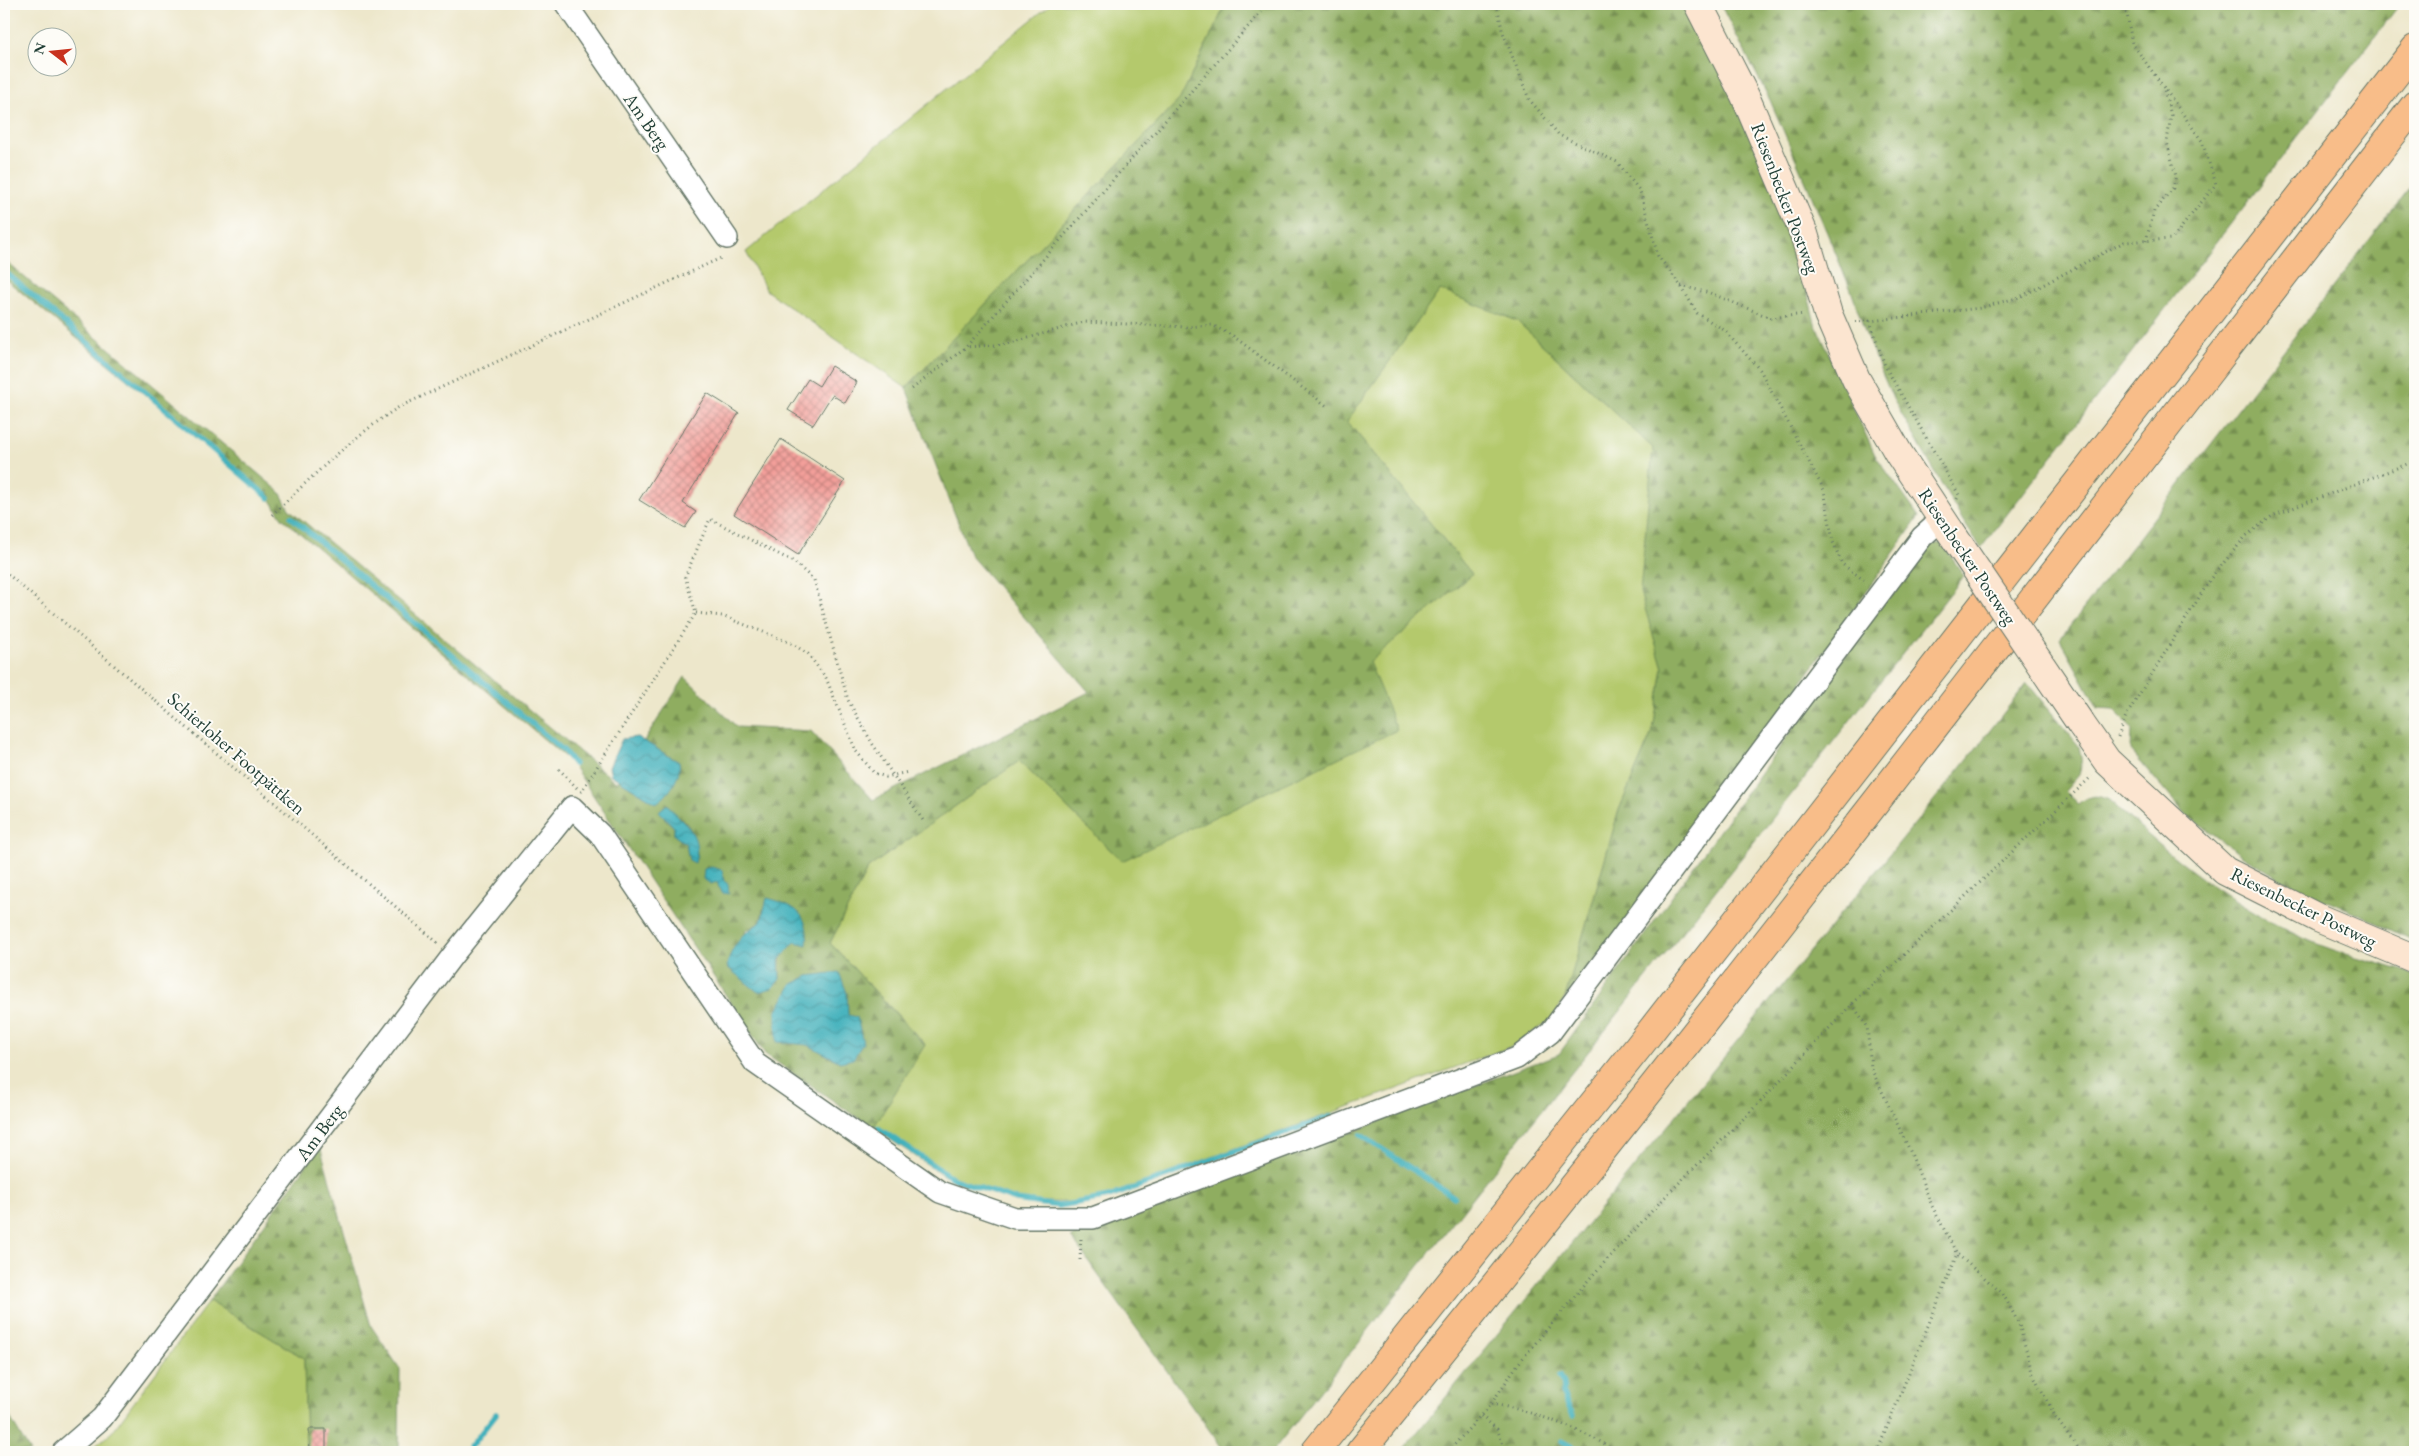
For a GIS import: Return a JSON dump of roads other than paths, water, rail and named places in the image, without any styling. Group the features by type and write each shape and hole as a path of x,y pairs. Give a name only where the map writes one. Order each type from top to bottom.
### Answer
{"highway":[{"path":"1315,1452 1640,1045 2415,49"},
{"path":"1360,1452 1635,1108 1880,796 2415,105"}],"street":[{"name":"Am Berg","path":"566,4 728,246"},
{"name":"Riesenbecker Postweg","path":"1698,4 1745,96 1804,234 1828,314 1856,379 1874,414 1946,525 2107,761 2225,871 2318,918 2415,959"},
{"name":"Am Berg","path":"63,1452 102,1418 453,955 576,800 755,1063 940,1192 1014,1218 1093,1218 1517,1058 1550,1033 1922,537 1946,525"}],"water":[{"path":"637,737 679,762 678,773 673,786 656,803 611,775 609,767 622,739"},
{"path":"667,804 685,823 694,836 697,853 695,863 689,860 686,844 674,835 674,827 659,811"},
{"path":"711,867 722,870 724,881 728,884 729,894 721,893 717,882 711,884 703,879 704,869"},
{"path":"767,898 785,904 799,912 806,926 807,945 795,942 779,960 780,979 773,988 758,992 727,967 731,953 739,941 749,930 761,922"},
{"path":"839,972 847,993 848,1015 857,1017 863,1043 853,1059 840,1062 808,1045 777,1042 776,1012 792,984 808,976"}],"waterway":[{"path":"4,271 269,498"},
{"path":"291,517 564,751 574,764"},
{"path":"878,1128 954,1179 1016,1200 1059,1206 1109,1197 1332,1116"},
{"path":"1361,1135 1454,1197"},
{"path":"1560,1376 1564,1384 1562,1393 1573,1415"},
{"path":"466,1452 496,1414"},
{"path":"1562,1441 1583,1452"}]}
